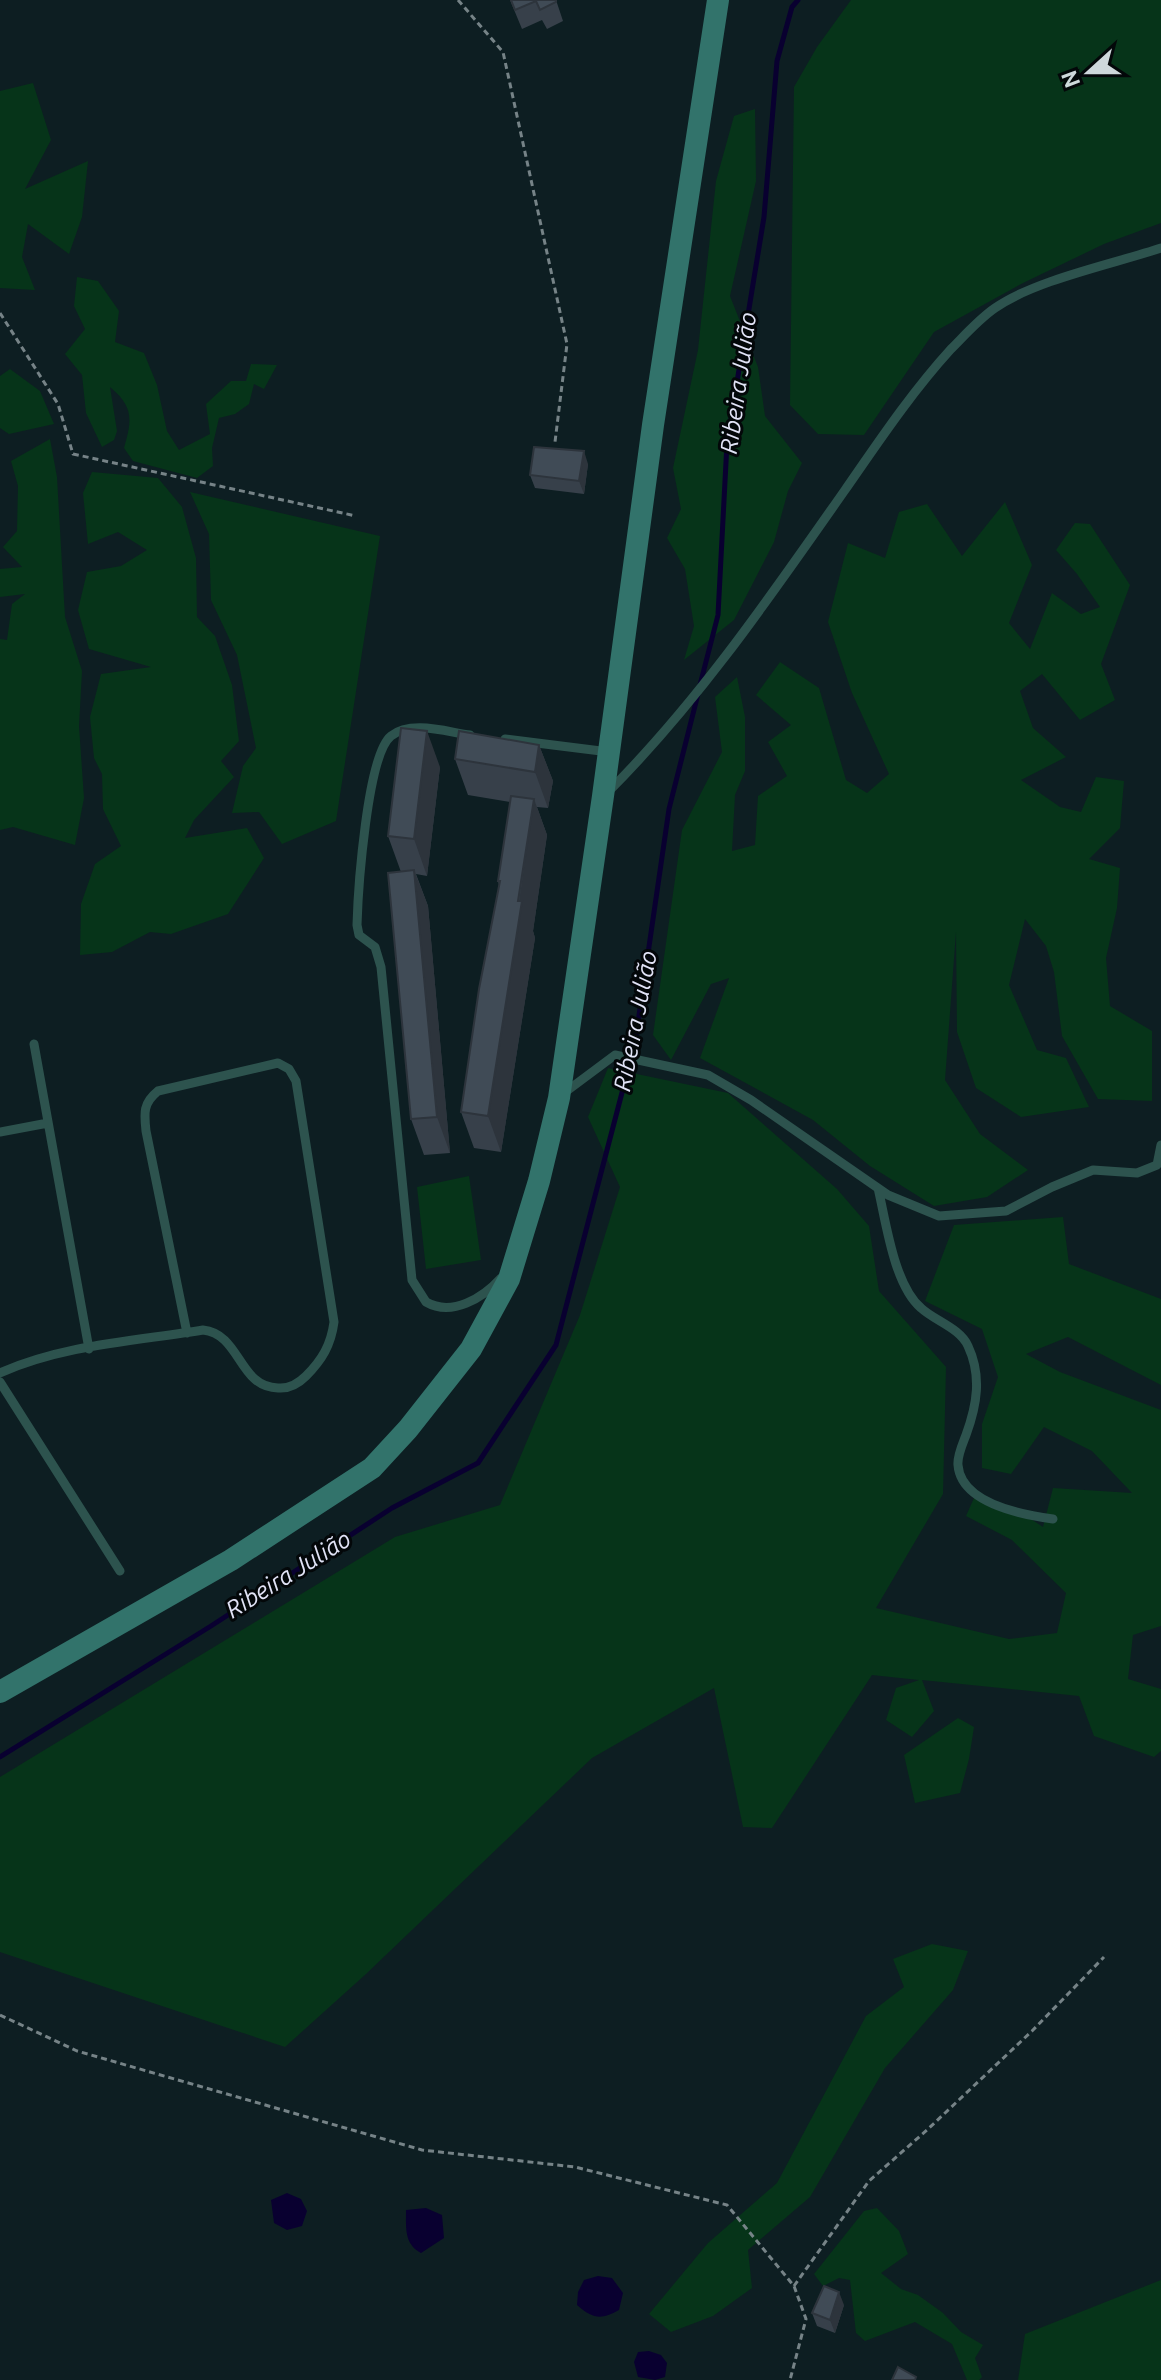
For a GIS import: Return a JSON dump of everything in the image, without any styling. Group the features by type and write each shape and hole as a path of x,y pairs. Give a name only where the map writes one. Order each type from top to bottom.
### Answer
{"main road":[{"path":"0,1692 231,1560 372,1468 408,1429 471,1349 497,1306 516,1262 559,1098 653,425 718,0"}],"lane":[{"path":"603,796 644,756 735,642 908,399 967,333 993,309 1018,296 1051,282 1161,248"},
{"path":"516,1262 497,1283 473,1301 459,1306 431,1305 419,1294 412,1280 381,967 375,947 359,935 357,925 370,800 380,750 392,736 411,728 609,752"},
{"path":"34,1044 89,1349"},
{"path":"559,1098 615,1055 708,1075 751,1100 888,1195 939,1216 1006,1211 1093,1170 1137,1173 1157,1165 1161,1145"},
{"path":"0,1373 22,1363 89,1349 214,1331 227,1342 253,1379 266,1388 286,1389 300,1382 313,1369 332,1341 334,1322 296,1081 289,1069 278,1063 158,1091 148,1098 144,1113 146,1131 187,1333"},
{"path":"0,1132 48,1123"},
{"path":"878,1188 897,1265 908,1292 919,1307 964,1338 970,1350 977,1384 977,1404 958,1465 964,1479 992,1504 1024,1515 1053,1519"},
{"path":"0,1382 120,1571"}],"path":[{"path":"458,0 503,52 567,344 555,442"},
{"path":"0,313 58,404 73,454 356,516"},
{"path":"794,2286 869,2181 1032,2031 1104,1957"},
{"path":"0,2015 77,2051 422,2150 575,2167 727,2205 794,2286 806,2319 790,2380"}],"green space":[{"path":"851,0 1161,0 1161,223 1104,244 1023,283 934,332 864,435 818,434 790,405 794,87 817,47"},
{"path":"33,83 51,140 25,189 88,161 82,217 69,254 28,224 22,257 35,290 0,288 0,91"},
{"path":"755,109 756,181 730,296 758,367 765,416 802,463 788,491 774,542 734,620 684,660 694,626 685,569 667,538 681,509 673,468 698,350 716,181 734,116"},
{"path":"77,277 98,281 119,311 115,342 144,353 157,385 167,431 179,450 210,434 206,404 231,381 246,381 251,364 277,365 264,389 254,384 249,404 235,414 219,418 212,448 213,466 197,478 133,461 124,448 129,414 123,401 110,387 117,431 114,440 102,447 86,413 82,375 65,354 85,329 74,306"},
{"path":"10,369 40,391 54,424 9,434 0,428 0,376"},
{"path":"50,439 57,477 65,617 82,671 79,726 84,798 75,845 13,827 0,830 0,639 7,640 12,604 25,594 0,597 0,569 22,567 3,547 17,531 18,486 11,461"},
{"path":"92,472 158,478 182,507 196,558 197,617 215,636 232,685 239,741 221,761 234,777 194,820 185,838 247,828 264,858 228,914 171,934 150,932 112,952 80,955 81,904 95,864 121,846 103,809 102,774 94,758 90,717 101,674 151,667 89,649 78,610 87,572 121,566 147,550 118,532 88,544 83,493"},
{"path":"190,492 380,536 336,821 282,844 259,812 232,813 243,766 256,748 237,655 211,600 209,534"},
{"path":"1005,502 1032,565 1009,623 1030,649 1052,593 1081,614 1100,607 1056,550 1075,523 1090,524 1130,585 1101,664 1115,700 1080,720 1042,674 1020,691 1033,728 1066,757 1021,780 1060,807 1081,812 1096,777 1124,781 1120,828 1089,859 1120,868 1117,908 1106,958 1110,1006 1152,1031 1152,1101 1098,1099 1062,1036 1054,972 1046,946 1025,919 1009,985 1037,1050 1066,1058 1089,1107 1021,1117 976,1088 957,1032 956,932 945,1080 980,1134 1028,1170 987,1197 934,1206 870,1166 813,1120 700,1058 729,978 711,984 671,1060 653,1035 682,830 722,752 715,697 737,677 745,717 745,771 735,795 732,851 755,845 758,796 787,776 768,742 791,725 756,695 780,662 819,688 846,780 867,793 889,774 852,693 828,622 848,543 885,558 899,512 927,504 962,556"},
{"path":"608,1068 728,1093 837,1189 869,1226 879,1291 946,1367 943,1494 876,1608 1009,1639 1057,1633 1066,1593 1012,1540 966,1516 974,1498 1011,1506 1043,1527 1053,1488 1132,1493 1092,1451 1044,1427 1011,1474 982,1468 982,1424 998,1377 982,1329 925,1301 954,1225 1063,1217 1069,1264 1161,1299 1161,1385 1068,1337 1026,1354 1060,1372 1161,1410 1161,1626 1133,1635 1128,1679 1161,1689 1161,1751 1154,1757 1094,1736 1079,1696 922,1680 934,1711 912,1737 886,1720 896,1688 919,1680 872,1675 772,1828 743,1827 714,1688 592,1758 285,2047 0,1952 0,1777 395,1537 500,1505 580,1315 620,1187 588,1117"},
{"path":"469,1176 481,1260 426,1269 417,1187"},
{"path":"958,1718 974,1727 960,1793 915,1803 904,1755"},
{"path":"932,1944 968,1951 953,1990 885,2068 810,2197 748,2250 752,2288 713,2316 671,2332 649,2314 708,2243 777,2183 866,2016 904,1987 893,1959"},
{"path":"877,2208 899,2231 908,2254 881,2273 901,2289 918,2295 943,2313 961,2332 983,2345 975,2358 982,2377 979,2380 967,2380 952,2344 915,2322 865,2341 856,2333 850,2280 839,2278 823,2286 814,2274 864,2211"},
{"path":"1161,2280 1161,2380 1018,2380 1025,2334"}],"shaded area":[{"path":"287,2193 301,2199 307,2211 302,2226 287,2230 274,2223 271,2200"},
{"path":"426,2208 442,2215 444,2238 421,2253 409,2240 406,2210"},
{"path":"598,2276 612,2278 623,2293 619,2310 602,2317 588,2313 577,2305 578,2292 584,2280"},
{"path":"649,2351 661,2355 667,2363 665,2377 655,2380 638,2377 634,2362 638,2352"}],"building":[{"path":"511,0 556,0 556,2 540,10 536,1 515,10"},
{"path":"534,447 584,451 579,481 530,475"},
{"path":"401,728 427,731 414,839 388,836"},
{"path":"459,731 539,745 535,772 455,759"},
{"path":"511,796 534,799 518,901 522,901 488,1116 461,1112 479,989 500,881"},
{"path":"414,870 437,1117 411,1119 388,873"},
{"path":"824,2286 839,2292 830,2320 812,2313"},
{"path":"898,2367 916,2377 915,2380 892,2380"}],"waterway":[{"name":"Ribeira Julião","path":"700,685 718,615 727,443 764,217 777,61 792,7 798,0"},
{"name":"Ribeira Julião","path":"0,1757 211,1626 392,1508 478,1463 556,1345 635,1043 669,809 698,694"}]}
